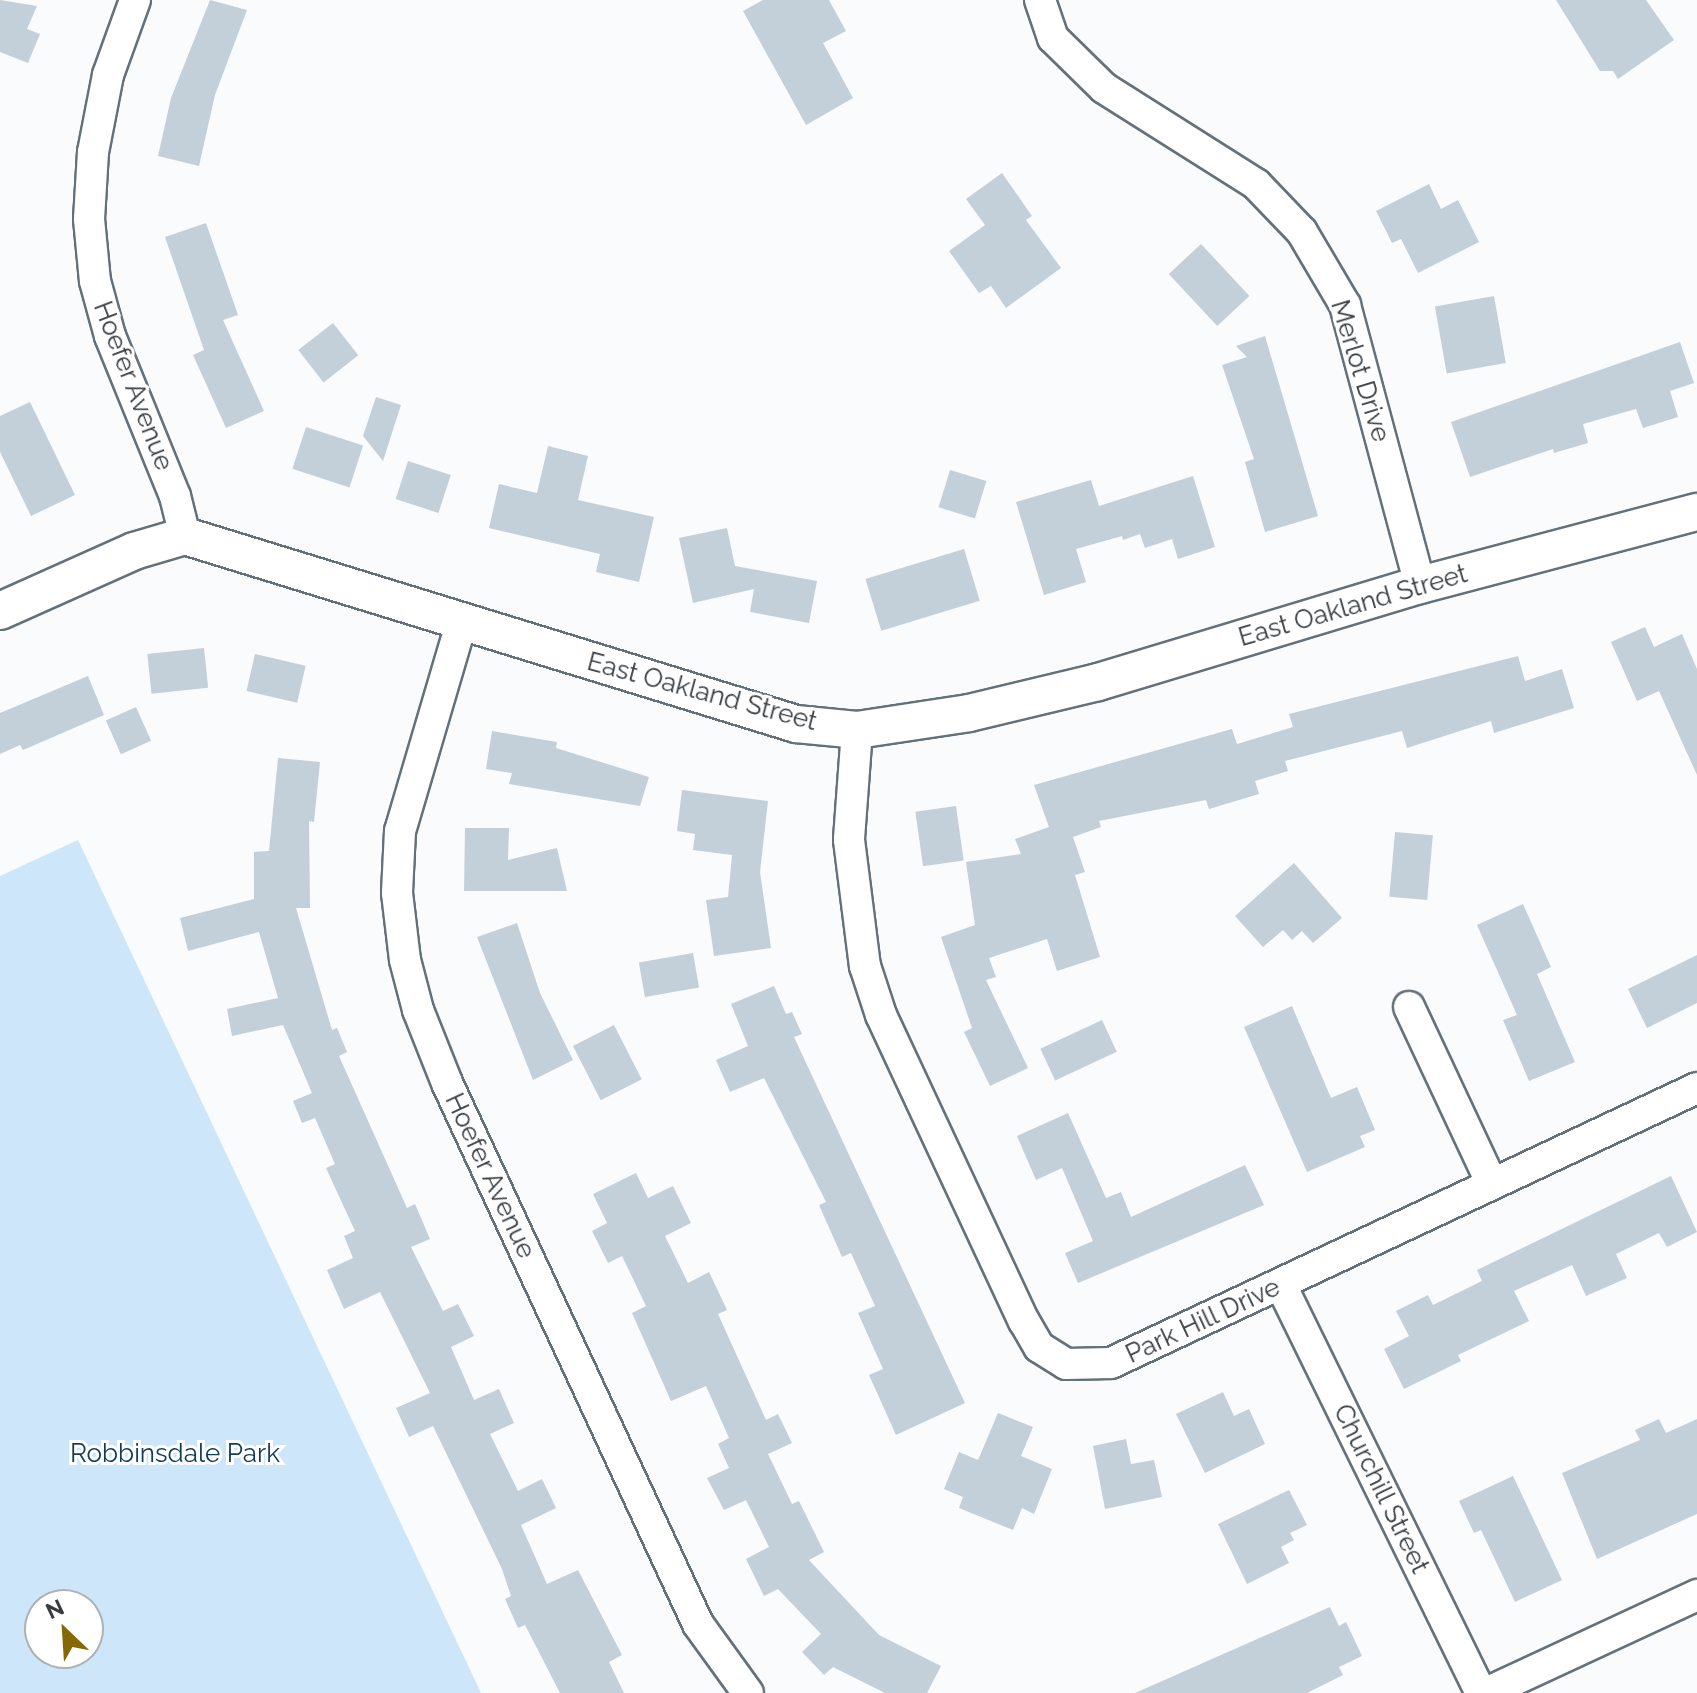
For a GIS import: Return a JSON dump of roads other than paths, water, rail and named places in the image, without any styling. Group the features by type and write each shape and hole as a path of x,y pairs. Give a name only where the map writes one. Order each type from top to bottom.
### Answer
{"street":[{"name":"Hoefer Avenue","path":"135,0 108,75 93,152 89,219 95,281 110,336 175,496 185,536"},
{"name":"Merlot Drive","path":"1040,0 1053,38 1104,88 1256,184 1302,232 1345,305 1420,585"},
{"name":"East Oakland Street","path":"185,536 461,624 796,724 857,730 969,713 1098,682 1420,585 1697,512"},
{"path":"0,611 134,551 185,536"},
{"name":"Hoefer Avenue","path":"461,624 400,831 397,893 415,997 447,1083 698,1624 748,1693"},
{"name":"Park Hill Drive","path":"857,730 849,840 865,966 881,1015 1039,1347 1066,1364 1111,1363 1697,1088"},
{"path":"1409,1007 1492,1184"},
{"name":"Churchill Street","path":"1281,1285 1483,1693"},
{"path":"1483,1693 1697,1595"}],"park label":[{"name":"Robbinsdale Park","path":"175,1454"}]}
